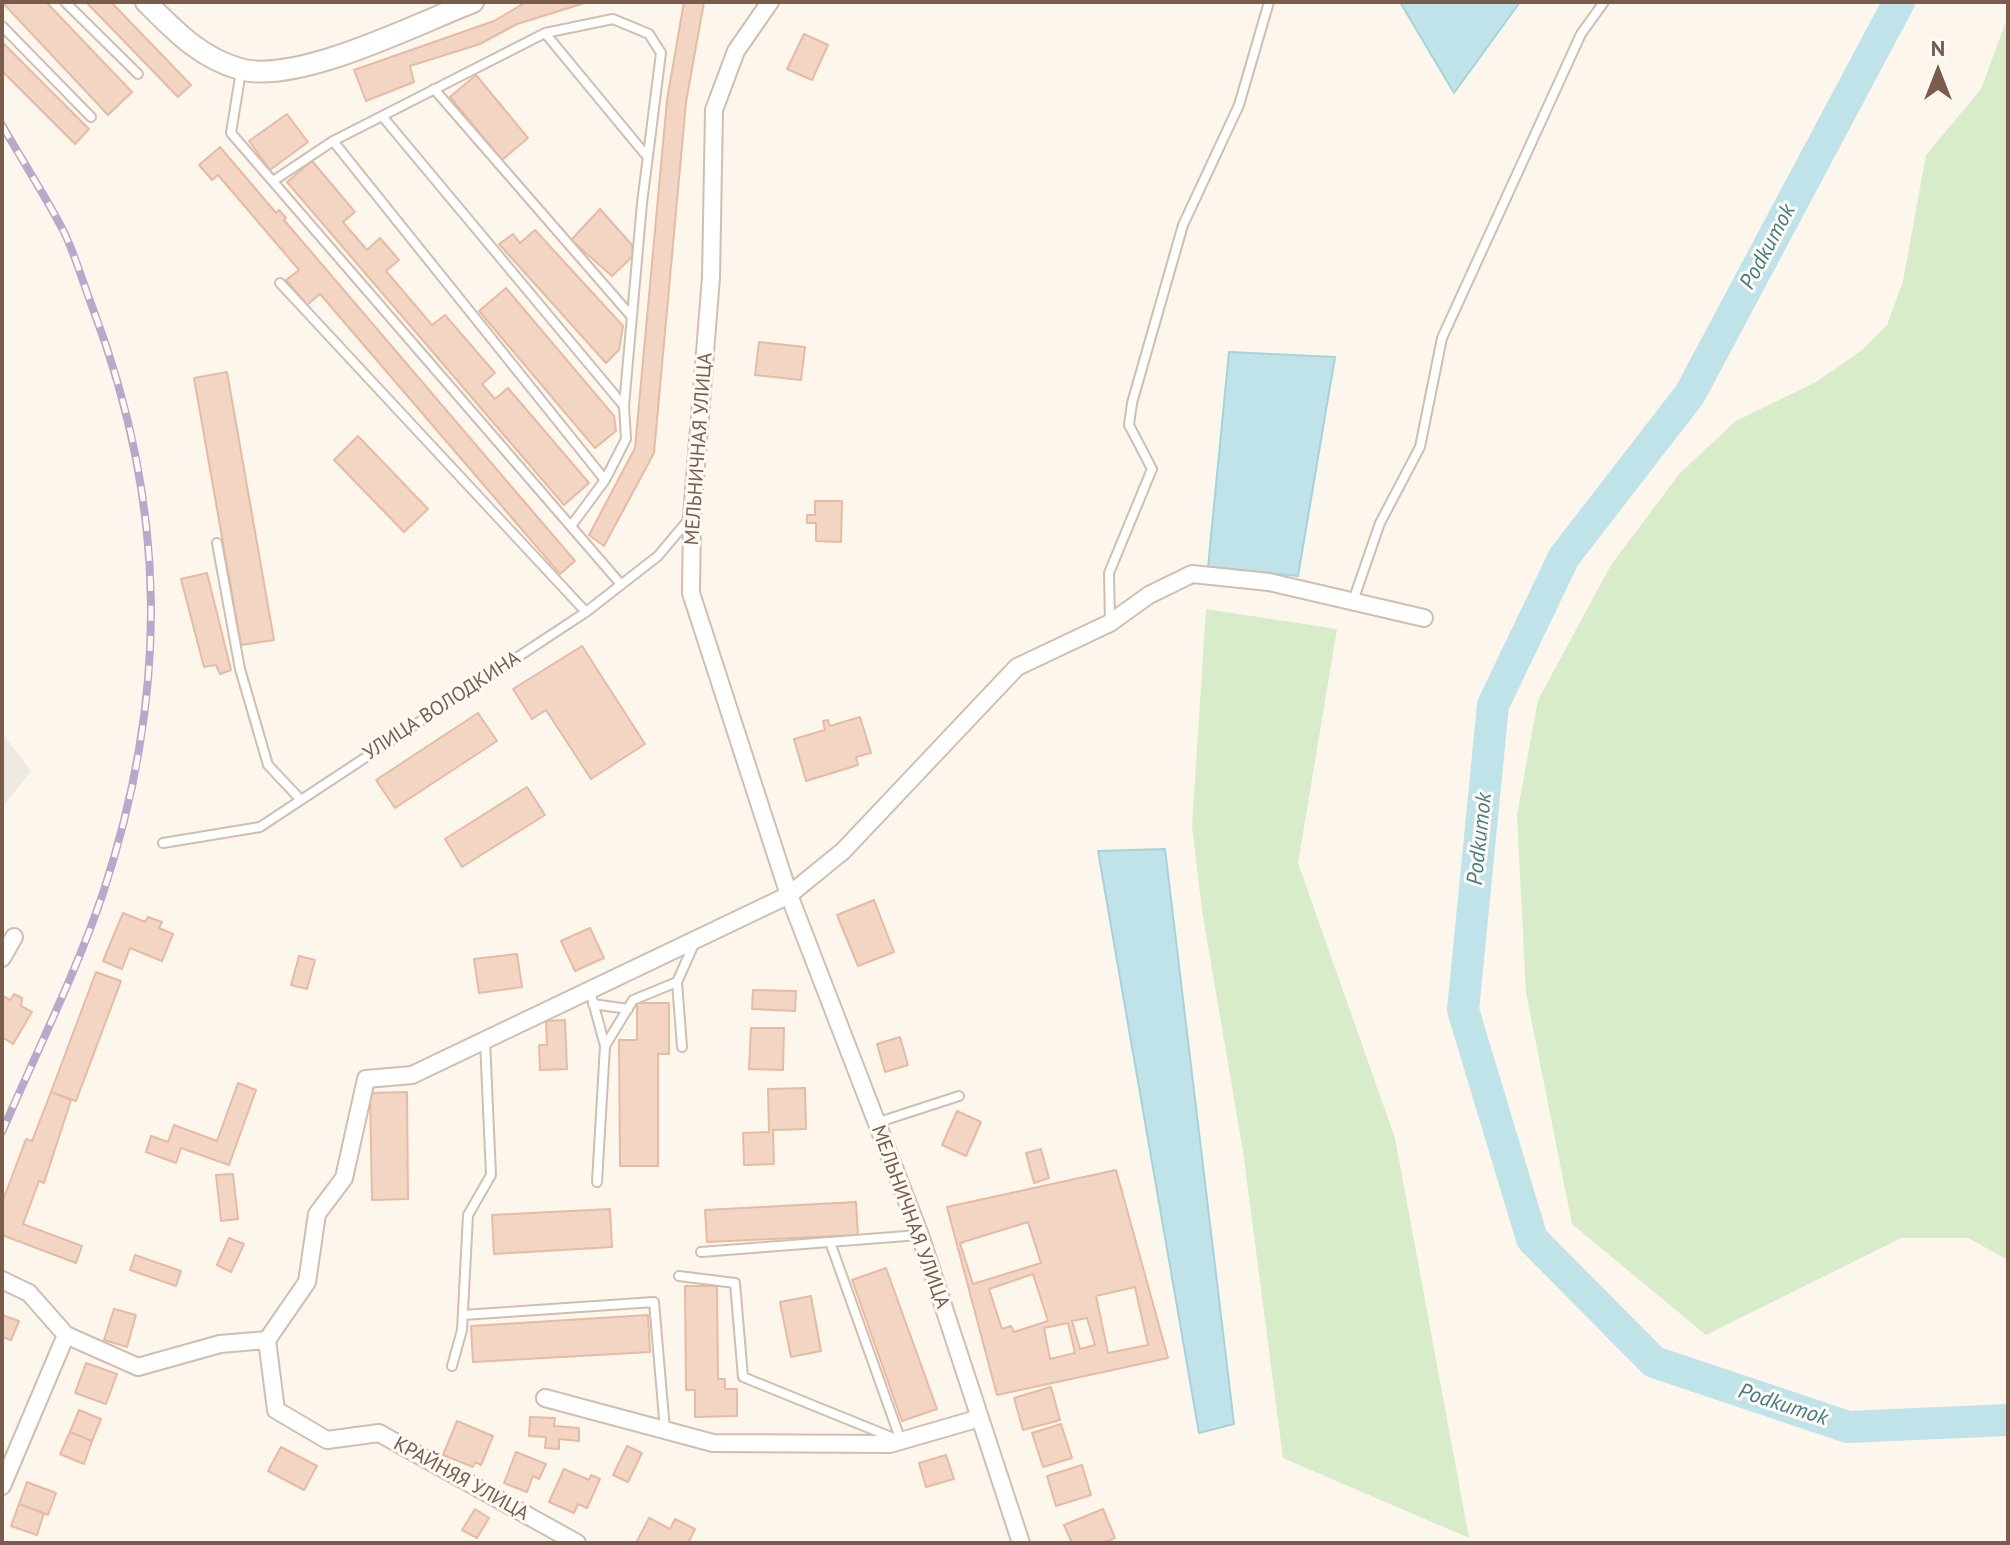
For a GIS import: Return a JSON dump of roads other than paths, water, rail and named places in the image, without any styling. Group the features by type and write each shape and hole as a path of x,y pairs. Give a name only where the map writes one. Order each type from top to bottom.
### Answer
{"street":[{"path":"146,2 186,42 241,70 304,68 473,2"},
{"name":"МЕЛЬНИЧНАЯ УЛИЦА","path":"770,2 736,51 714,110 711,277 692,516 691,593 789,895 920,1235 1021,1543"},
{"path":"2,1280 29,1293 66,1335 138,1367 220,1344 267,1340 307,1282 317,1214 344,1178 366,1079 412,1075 485,1041 592,998 789,895 843,851 1017,667 1110,623 1149,595 1192,574 1269,582 1424,618"},
{"path":"2,958 14,937"},
{"path":"2,1486 66,1335"},
{"name":"КРАЙНЯЯ УЛИЦА","path":"267,1340 276,1410 327,1440 379,1433 577,1543"},
{"path":"545,1398 713,1443 890,1444 980,1418"}],"lane":[{"path":"65,2 138,74"},
{"path":"1110,623 1109,573 1152,469 1129,425 1132,403 1183,225 1239,105 1269,2"},
{"path":"1353,602 1380,523 1420,447 1442,338 1581,34 1604,2"},
{"path":"273,181 333,141 545,33 613,19 649,34 661,53 632,317 624,406 626,439 605,480 571,526"},
{"path":"2,26 91,117"},
{"path":"545,33 645,154"},
{"path":"241,70 231,133 619,582"},
{"path":"434,89 632,317"},
{"path":"382,116 624,406"},
{"path":"333,141 605,480"},
{"path":"280,283 586,612"},
{"name":"УЛИЦА ВОЛОДКИНА","path":"163,843 260,827 586,612 619,582 658,556 692,516"},
{"path":"217,543 240,669 268,765 301,800"},
{"path":"682,1047 677,982 695,942"},
{"path":"605,1046 633,1000 677,982"},
{"path":"592,998 628,1009"},
{"path":"592,998 605,1046 597,1182"},
{"path":"452,1366 463,1315 468,1215 491,1175 485,1041"},
{"path":"875,1123 959,1096"},
{"path":"701,1252 920,1235"},
{"path":"830,1242 901,1441"},
{"path":"679,1276 735,1283 743,1377 901,1441"},
{"path":"463,1315 654,1302 665,1430"}],"water":[{"path":"1400,2 1520,2 1454,93"},
{"path":"1229,352 1335,357 1298,576 1208,567"},
{"path":"1165,849 1234,1424 1199,1433 1098,851"}],"waterway":[{"name":"Podkumok","path":"1899,2 1690,394 1564,557 1493,705 1463,1010 1532,1239 1654,1362 1848,1427 2008,1420"}],"railway":[{"path":"2,125 67,239 118,383 147,528 151,600 149,673 140,745 125,819 81,952 2,1132"}]}
